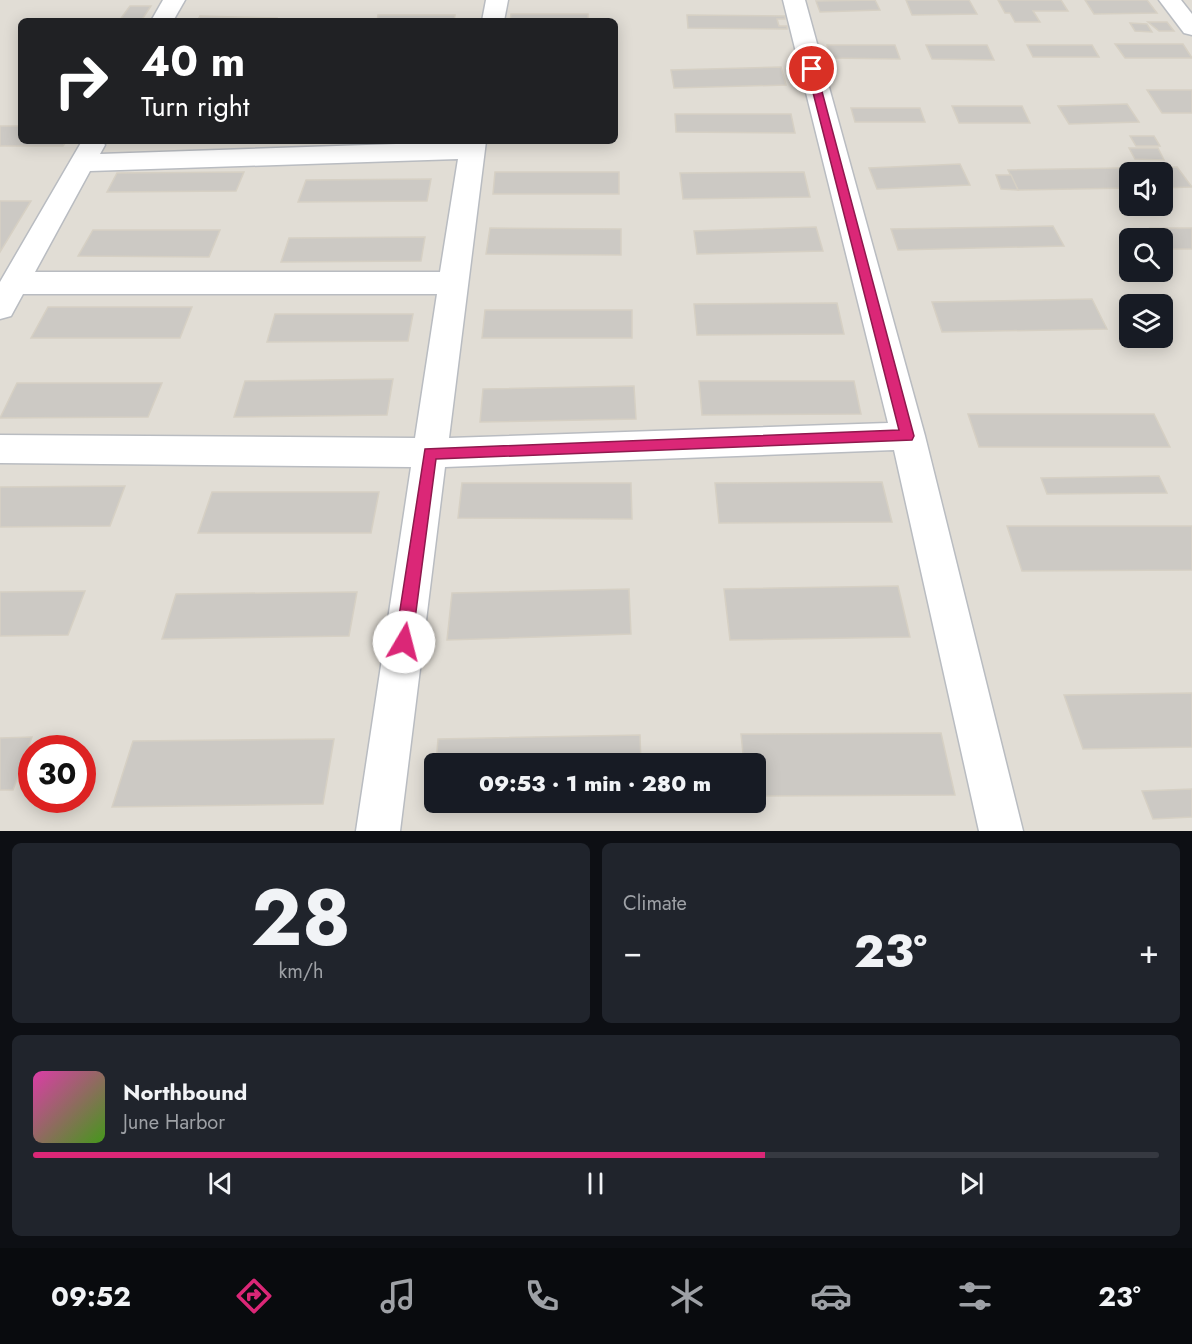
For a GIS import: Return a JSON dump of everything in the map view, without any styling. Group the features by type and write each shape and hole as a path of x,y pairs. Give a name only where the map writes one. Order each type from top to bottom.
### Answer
{"street":[{"path":"164,18 174,0"},
{"path":"494,18 497,0"},
{"path":"794,0 908,436 1001,831"},
{"path":"1170,0 1192,28"},
{"path":"0,308 88,152 473,146 378,831"},
{"path":"14,283 453,283"},
{"path":"0,449 430,453 908,436"}],"shaded area":[{"path":"0,0 1192,0 1192,831 0,831"}],"building":[{"path":"875,0 880,10 820,12 816,1"},
{"path":"906,0 969,0 977,14 912,15"},
{"path":"998,0 1061,0 1068,11 1033,11 1040,22 1015,22 1010,13 1005,13"},
{"path":"1085,0 1147,0 1157,13 1094,14"},
{"path":"130,6 151,6 143,18 121,18"},
{"path":"511,14 588,14 588,18 510,18"},
{"path":"378,15 455,15 454,18 378,18"},
{"path":"687,15 785,16 785,19 777,19 779,26 787,26 787,29 688,28"},
{"path":"200,16 277,18 199,18"},
{"path":"1148,22 1167,22 1174,31 1159,31"},
{"path":"1130,23 1147,24 1152,32 1135,31"},
{"path":"1115,44 1183,44 1192,58 1125,58"},
{"path":"827,45 895,45 900,59 830,58"},
{"path":"926,45 987,45 994,60 932,59"},
{"path":"1027,45 1092,45 1099,57 1033,57"},
{"path":"781,67 786,85 674,88 671,70"},
{"path":"1147,90 1192,90 1192,113 1162,113"},
{"path":"1127,104 1139,122 1069,124 1058,106"},
{"path":"952,106 1022,106 1030,123 959,123"},
{"path":"851,108 920,108 925,122 855,122"},
{"path":"675,114 791,114 795,133 676,132"},
{"path":"0,126 18,126 18,144 65,144 63,146 0,146"},
{"path":"1130,136 1154,136 1160,146 1136,146"},
{"path":"1129,148 1158,148 1164,160 1135,159"},
{"path":"960,164 970,185 877,189 869,168"},
{"path":"1173,167 1177,167 1192,187 1173,188"},
{"path":"1119,168 1119,188 1018,190 1008,170"},
{"path":"244,172 236,191 107,192 117,173"},
{"path":"495,172 619,172 619,194 493,194"},
{"path":"804,172 810,197 683,199 680,173"},
{"path":"996,175 1011,175 1018,190 1001,189"},
{"path":"431,179 427,201 298,202 306,180"},
{"path":"0,201 31,201 0,252"},
{"path":"1053,226 1064,246 898,250 891,229"},
{"path":"816,227 823,251 697,254 694,231"},
{"path":"490,228 621,229 621,255 486,254"},
{"path":"1173,228 1192,228 1192,249 1173,249"},
{"path":"93,230 220,230 209,257 78,256"},
{"path":"425,237 421,261 281,262 289,238"},
{"path":"1092,299 1107,329 942,332 932,302"},
{"path":"837,303 844,334 697,335 694,304"},
{"path":"48,307 192,307 180,338 31,338"},
{"path":"485,310 632,310 632,338 482,338"},
{"path":"275,314 413,314 408,341 267,342"},
{"path":"393,379 387,415 234,417 245,381"},
{"path":"699,381 854,381 861,414 702,415"},
{"path":"17,383 162,383 148,417 0,418"},
{"path":"634,386 636,419 480,422 483,389"},
{"path":"968,414 1154,414 1170,447 979,447"},
{"path":"1159,476 1167,493 1047,494 1041,478"},
{"path":"882,482 892,522 719,523 715,483"},
{"path":"462,483 631,483 632,519 458,518"},
{"path":"125,486 110,526 0,527 0,487"},
{"path":"212,492 379,492 371,533 198,533"},
{"path":"1007,526 1192,526 1192,570 1022,571"},
{"path":"898,586 910,637 730,640 724,589"},
{"path":"629,589 631,634 447,640 452,593"},
{"path":"85,591 68,635 0,636 0,592"},
{"path":"357,592 349,636 162,639 176,594"},
{"path":"1192,693 1192,747 1083,749 1064,695"},
{"path":"941,733 955,795 766,796 766,753 743,753 741,734"},
{"path":"640,735 641,753 437,753 438,739"},
{"path":"18,737 18,776 13,790 0,790 0,738"},
{"path":"334,739 323,804 112,807 133,741"},
{"path":"1192,789 1192,817 1153,819 1142,791"}],"route":[{"path":"404,642 430,453 908,436 812,69"}]}
